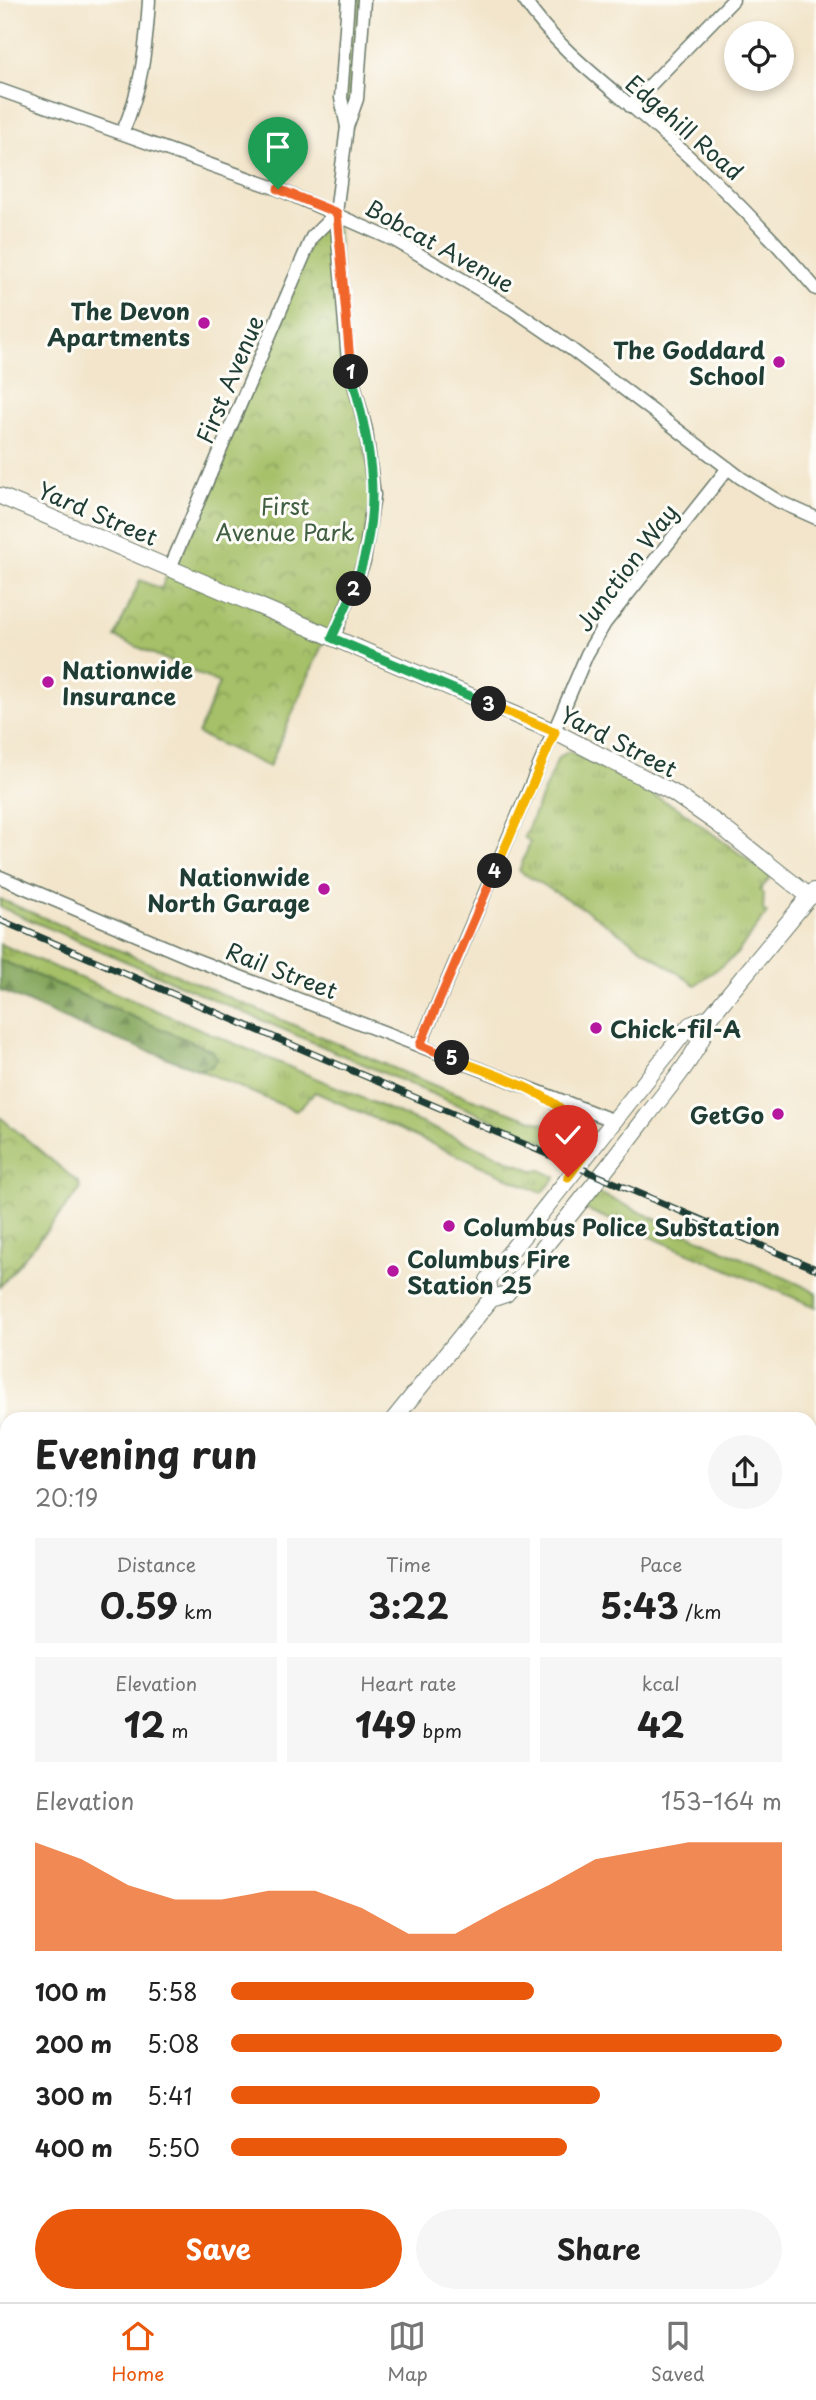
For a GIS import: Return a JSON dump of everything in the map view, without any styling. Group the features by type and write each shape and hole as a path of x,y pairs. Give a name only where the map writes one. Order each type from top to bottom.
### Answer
{"street":[{"path":"121,133 133,109 142,74 149,0"},
{"path":"348,0 341,98 348,127"},
{"path":"332,638 364,562 374,495 366,430 348,361 337,213 348,127 357,99 364,0"},
{"name":"Edgehill Road","path":"524,0 548,31 727,190 816,289"},
{"path":"631,106 733,0"},
{"name":"Bobcat Avenue","path":"0,90 337,213 396,242 513,309 616,381 728,468 778,501 816,518"},
{"name":"First Avenue","path":"170,568 312,237 337,213"},
{"name":"Junction Way","path":"420,1045 587,654 605,624 728,468"},
{"name":"Yard Street","path":"0,496 555,732 671,792 813,893"},
{"name":"Rail Street","path":"0,877 191,958 420,1045 551,1099 594,1111 612,1120"},
{"path":"400,1412 491,1299 506,1294 542,1250 672,1084 705,1037 710,1017 813,893"},
{"path":"491,1299 488,1280 588,1150 690,1025 710,1017"},
{"name":"Rail Street","path":"551,1099 581,1131 588,1150"},
{"path":"542,1250 541,1244 551,1228 618,1145 618,1130 612,1120"}],"green space":[{"path":"348,0 364,0 347,127 341,98"},
{"name":"First Avenue Park","path":"336,213 348,361 374,495 352,595 326,636 269,767 198,734 219,683 115,637 140,580 161,589 312,237"},
{"path":"569,751 678,808 771,877 760,890 764,895 763,910 767,913 735,956 695,985 589,912 519,871 530,842 524,837 558,758"},
{"path":"0,899 438,1087 573,1134 583,1142 580,1158 0,907"},
{"path":"0,944 534,1171 541,1170 556,1177 542,1193 315,1092 296,1111 197,1069 211,1067 213,1051 0,960"},
{"path":"0,960 213,1051 217,1059 211,1067 197,1069 81,1026 0,990"},
{"path":"0,1117 79,1183 80,1190 0,1287"},
{"path":"592,1190 816,1292 816,1307 580,1207"}],"railway":[{"path":"0,920 816,1269"}],"place":[{"name":"The Devon Apartments","path":"204,323"},
{"name":"The Goddard School","path":"779,362"},
{"name":"Nationwide Insurance","path":"48,682"},
{"name":"Nationwide North Garage","path":"324,889"},
{"name":"Chick-fil-A","path":"596,1028"},
{"name":"GetGo","path":"778,1114"},
{"name":"Columbus Police Substation","path":"449,1226"},
{"name":"Columbus Fire Station 25","path":"393,1271"}],"route":[{"path":"278,189 337,213 348,361 372,463 372,527 364,562 332,638 555,732 420,1045 551,1099 573,1120 587,1142 588,1150 568,1177"}]}
